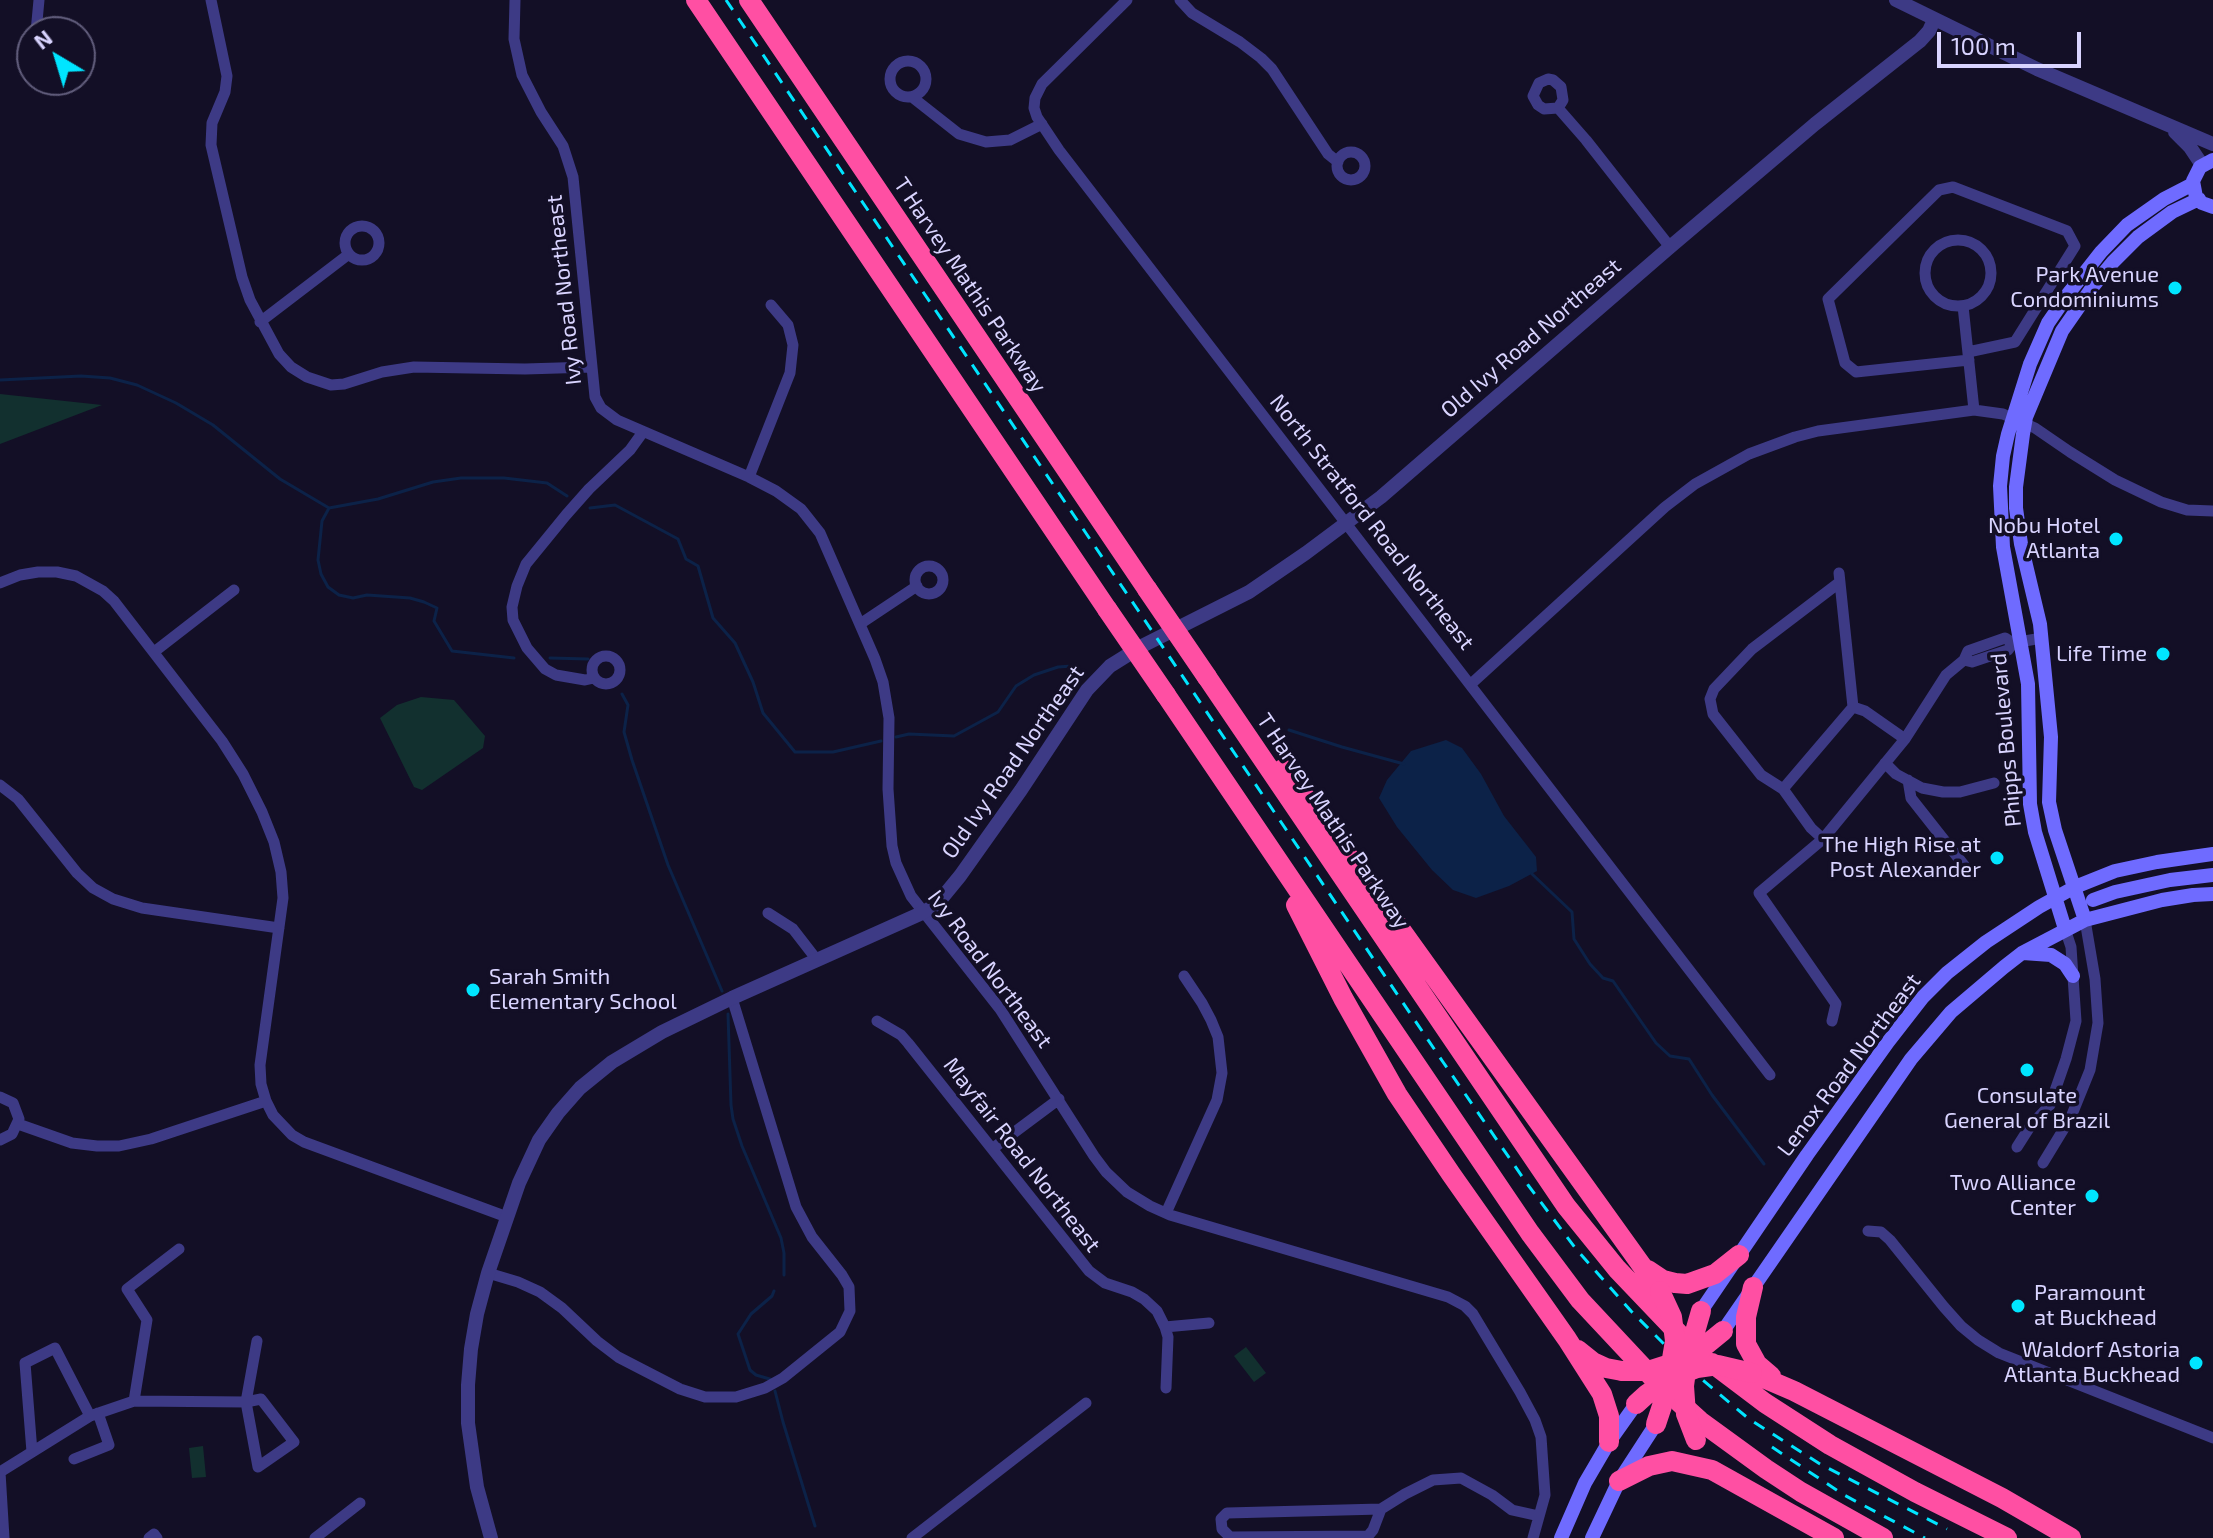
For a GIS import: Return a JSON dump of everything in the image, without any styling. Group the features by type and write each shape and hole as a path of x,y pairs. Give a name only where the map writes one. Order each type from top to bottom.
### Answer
{"highway":[{"path":"696,0 1530,1233 1580,1300 1666,1391 1732,1445 1801,1492 1883,1538"},
{"name":"T Harvey Mathis Parkway","path":"749,0 1543,1174 1591,1238 1644,1299 1681,1336 1732,1379 1797,1425 1869,1467 2007,1538"},
{"path":"1207,677 1315,810 1660,1291 1674,1331 1686,1414 1712,1470"},
{"path":"1276,857 1321,958 1397,1094 1567,1339 1607,1405 1609,1442"},
{"path":"1642,1264 1663,1280 1687,1284 1715,1274 1739,1255"},
{"path":"1753,1287 1746,1317 1746,1344 1757,1364 1794,1391"},
{"path":"1656,1424 1701,1311"},
{"path":"1636,1404 1723,1331"},
{"path":"1567,1339 1593,1362 1622,1371 1718,1365 1752,1373 1794,1391 2002,1498 2071,1538"},
{"path":"1619,1481 1649,1466 1672,1461 1712,1470 1834,1538"}],"main road":[{"path":"2209,162 2195,173 2193,189 2199,199 2213,207"},
{"name":"Phipps Boulevard","path":"2085,920 2058,840 2049,802 2051,737 2042,638 2016,508 2019,420 2030,364 2048,323 2081,276 2127,225 2164,199 2193,184"},
{"name":"Phipps Boulevard","path":"2065,929 2035,832 2030,804 2028,684 2016,642 2003,547 2000,486 2003,456 2062,331 2094,285 2138,237 2172,212 2199,199"},
{"name":"Lenox Road Northeast","path":"1701,1311 1855,1088 1923,997 1947,973 1986,942 2075,887 2115,871 2213,854"},
{"path":"2085,920 2093,900 2115,892 2170,880 2213,875"},
{"path":"2075,887 2093,900"},
{"name":"Lenox Road Northeast","path":"1723,1331 1926,1039 1951,1012 2022,953 2065,929 2085,920 2162,900 2213,894"},
{"path":"2022,953 2051,955 2065,964 2073,976"},
{"path":"1561,1538 1585,1483 1636,1404"},
{"path":"1592,1538 1619,1481 1656,1424"}],"street":[{"path":"211,0 227,76 225,92 212,123 211,145 242,277 260,322 279,354 291,367 307,377 331,385 414,367 591,367"},
{"name":"Ivy Road Northeast","path":"515,0 514,39 522,75 563,146 573,177 593,389 601,408 610,416 643,432 749,477 790,500 812,521 828,548 860,624 887,700 892,846 902,880 922,913 1000,1009 1094,1156 1116,1182 1150,1206 1166,1213 1448,1297 1465,1306 1479,1321 1535,1420 1544,1452 1545,1495 1533,1538"},
{"path":"912,97 959,134 986,142 1010,140 1042,124 1034,108 1038,91 1127,0"},
{"path":"1180,0 1192,13 1240,42 1272,69 1328,154 1338,162"},
{"path":"1896,0 2037,69 2213,144"},
{"name":"Old Ivy Road Northeast","path":"491,1538 477,1487 468,1423 468,1385 477,1314 519,1183 539,1140 580,1088 612,1062 662,1032 937,904 1021,790 1077,704 1110,666 1142,646 1249,592 1347,523 1437,450 1815,124 1920,41 1934,20"},
{"path":"1558,108 1670,247"},
{"name":"North Stratford Road Northeast","path":"1042,124 1770,1075"},
{"path":"2165,124 2209,162"},
{"path":"2186,132 2203,149 2209,162"},
{"path":"1953,187 2067,231 2075,246 2015,342 1968,356 1856,372 1845,363 1828,299 1939,190 1953,187"},
{"path":"1951,240 1976,245 1988,260 1991,271 1986,291 1963,306 1938,300 1925,280 1928,259 1940,245 1951,240"},
{"path":"260,322 349,254"},
{"path":"749,477 790,373 793,345 788,325 771,305"},
{"path":"1963,306 1974,410"},
{"path":"1471,684 1665,507 1695,484 1771,445 1818,431 1974,410 2003,414 2019,420 2115,480 2161,502 2187,510 2213,511"},
{"path":"594,678 585,680 556,675 545,669 527,648 513,620 512,607 526,564 589,489 630,450 643,432"},
{"path":"0,583 38,572 57,572 92,583 114,601 222,741 243,774 274,842 281,872 283,898 260,1065 266,1101 282,1126 304,1142 507,1217"},
{"path":"1783,789 1853,707 1839,577 1752,649 1714,689 1710,699 1713,714 1761,775 1783,789 1811,828 1823,839"},
{"path":"860,624 917,586"},
{"path":"154,652 234,590"},
{"path":"1832,1021 1836,1004 1759,893 1823,839 1905,739 1946,675 1964,660 1968,651 2005,638 2016,642 2042,638"},
{"path":"1853,707 1865,711 1905,739"},
{"path":"1885,763 1896,774 1922,788 1943,792 1960,792 1994,783"},
{"path":"1908,780 1911,798 1967,869"},
{"path":"0,785 18,799 77,873 93,888 113,899 142,908 279,928"},
{"path":"768,913 793,929 817,960"},
{"path":"2043,1163 2071,1117 2090,1070 2098,1023 2095,979 2085,920"},
{"path":"2017,1147 2031,1125 2050,1105 2076,1021 2071,947 2065,929"},
{"path":"1166,1213 1217,1100 1222,1073 1218,1037 1202,1003 1184,976"},
{"path":"488,1273 540,1292 618,1357 680,1389 705,1397 736,1397 765,1388 783,1378 840,1332 850,1311 849,1287 812,1237 796,1207 732,998"},
{"name":"Mayfair Road Northeast","path":"877,1021 901,1035 908,1043 1089,1271 1105,1283 1144,1299 1157,1311 1165,1327"},
{"path":"0,1097 17,1108 19,1119 12,1134 0,1140"},
{"path":"992,1149 1059,1099"},
{"path":"18,1124 72,1143 119,1146 151,1139 266,1101"},
{"path":"1868,1231 1881,1232 1890,1240 1961,1326 1999,1353 2213,1438"},
{"path":"134,1401 147,1320 127,1289 179,1249"},
{"path":"1166,1388 1169,1346 1165,1327 1209,1323"},
{"path":"4,1538 0,1472 94,1414 134,1401 246,1402 261,1399 294,1442 258,1467 246,1402 257,1341"},
{"path":"32,1452 25,1363 55,1348 109,1445 74,1459"},
{"path":"912,1538 1086,1403"},
{"path":"1381,1509 1368,1536 1230,1537 1222,1529 1221,1519 1227,1513 1381,1509 1433,1480 1461,1478 1512,1510 1539,1516"},
{"path":"315,1538 360,1503"},
{"path":"149,1538 154,1534 157,1538"}],"green space":[{"path":"0,394 102,405 0,444"},
{"path":"421,697 454,700 485,736 483,748 422,790 414,787 380,718 397,705"},
{"path":"1246,1347 1266,1373 1254,1382 1234,1356"},
{"path":"203,1446 206,1477 192,1478 189,1448"}],"water":[{"path":"1446,740 1462,748 1481,774 1504,816 1536,857 1537,871 1476,898 1453,890 1432,870 1397,827 1379,798 1387,780 1411,751"}],"waterway":[{"path":"0,380 81,376 110,378 137,385 213,425 280,479 329,508 461,478 504,478 547,483 567,496"},
{"path":"590,508 615,505 678,539 686,559 698,566 713,618 735,643 763,713 795,752 833,752 881,741"},
{"path":"329,508 322,521 318,560 328,587 339,595 353,598 367,595 424,602 437,608 434,621 452,651 514,658"},
{"path":"550,658 588,659"},
{"path":"896,737 909,734 954,736 998,712 1016,686 1034,675 1072,666"},
{"path":"622,694 628,705 624,732 632,760 668,865 722,991"},
{"path":"1289,730 1404,764"},
{"path":"1532,874 1572,912 1574,939 1590,964 1603,978 1613,981 1656,1043 1670,1056 1689,1059 1764,1164"},
{"path":"728,1014 733,1119 781,1238 784,1275"},
{"path":"773,1380 750,1370 738,1334 751,1314 774,1291"},
{"path":"775,1391 815,1526"}],"railway":[{"path":"726,0 1443,1062 1576,1249 1686,1366 1749,1419 1820,1464 1947,1529"},
{"path":"1772,1447 1844,1495 1925,1538"}],"place":[{"name":"Park Avenue Condominiums","path":"2175,288"},
{"name":"Nobu Hotel Atlanta","path":"2116,539"},
{"name":"Life Time","path":"2163,654"},
{"name":"The High Rise at Post Alexander","path":"1997,858"},
{"name":"Sarah Smith Elementary School","path":"473,990"},
{"name":"Consulate General of Brazil","path":"2027,1070"},
{"name":"Two Alliance Center","path":"2092,1196"},
{"name":"Paramount at Buckhead","path":"2018,1306"},
{"name":"Waldorf Astoria Atlanta Buckhead","path":"2196,1363"}]}
